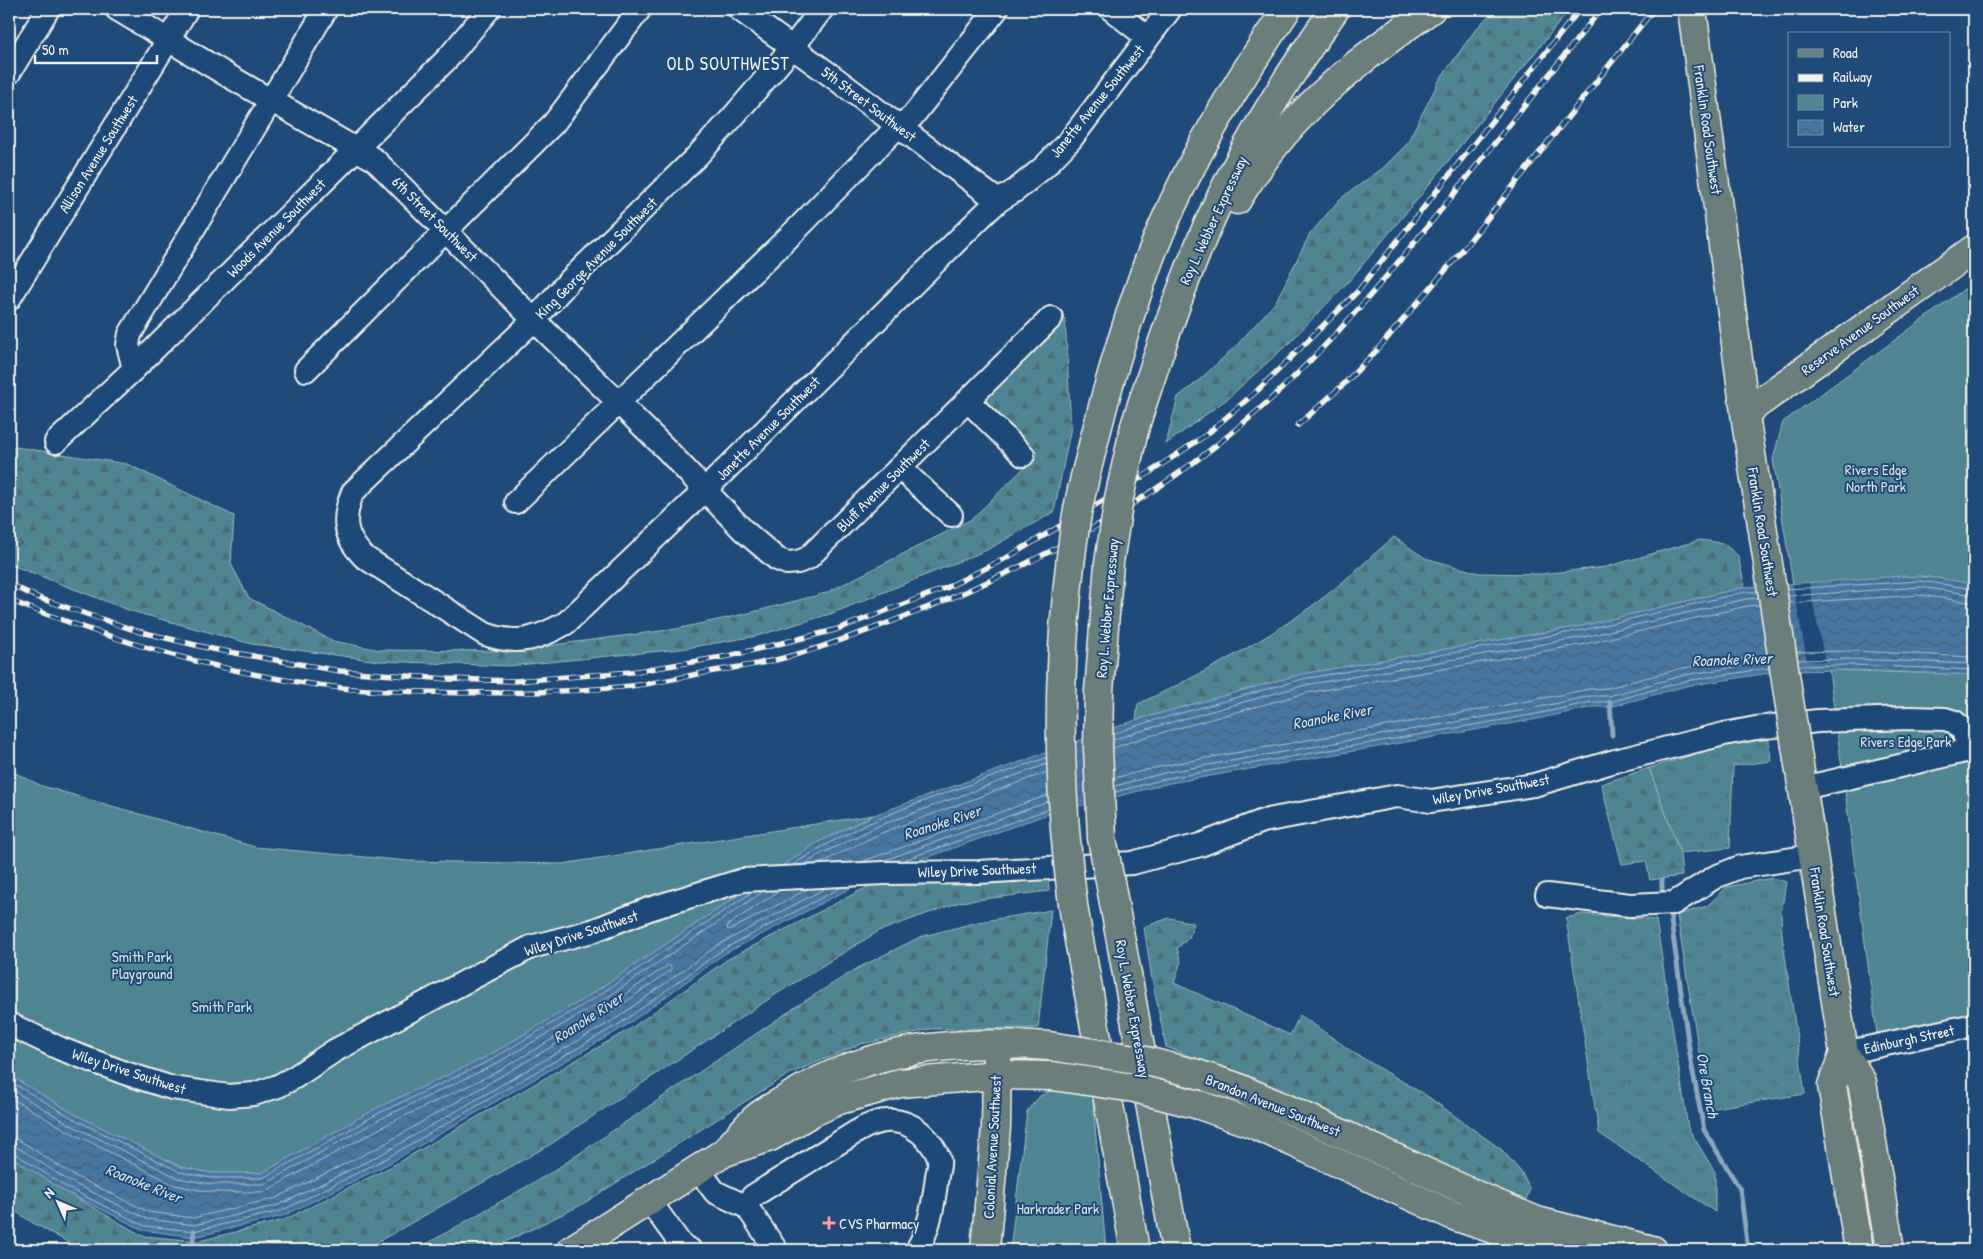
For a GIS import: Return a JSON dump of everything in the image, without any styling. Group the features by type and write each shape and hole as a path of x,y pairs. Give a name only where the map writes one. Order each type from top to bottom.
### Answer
{"main road":[{"path":"1135,1250 1073,906 1066,843 1061,782 1060,719 1064,624 1070,564 1078,505 1110,374 1150,258 1231,80 1271,9"},
{"path":"1202,146 1233,92 1288,9"},
{"name":"Roy L. Webber Expressway","path":"1176,1250 1102,838 1098,748 1099,691 1109,563 1119,498 1135,426 1160,348 1205,233 1255,132 1303,54 1335,9"},
{"path":"1160,348 1240,194 1266,156 1290,127 1332,85 1376,47 1432,9"},
{"name":"Franklin Road Southwest","path":"1692,9 1768,570 1844,1053 1862,1082 1890,1250"},
{"name":"Reserve Avenue Southwest","path":"1746,412 1974,249"},
{"name":"Brandon Avenue Southwest","path":"725,1152 756,1117 806,1087 859,1063 915,1049 997,1043 1049,1046 1142,1060 1194,1073 1234,1086 1292,1110 1517,1234"},
{"name":"Colonial Avenue Southwest","path":"985,1250 994,1164 997,1043"},
{"name":"Franklin Road Southwest","path":"1844,1053 1832,1085 1859,1250"},
{"name":"Brandon Avenue Southwest","path":"571,1250 725,1152 770,1137 811,1113 839,1100 900,1083 997,1075 1053,1076 1134,1088 1199,1106 1253,1124 1454,1216 1568,1250"},
{"path":"1836,1113 1842,1232 1839,1250"},
{"name":"Brandon Avenue Southwest","path":"1517,1234 1537,1221 1649,1250"}],"street":[{"path":"9,74 48,9"},
{"name":"6th Street Southwest","path":"117,9 271,100 357,148 385,169 705,490"},
{"name":"Allison Avenue Southwest","path":"9,299 187,9"},
{"path":"134,369 128,345 130,334 326,9"},
{"name":"Woods Avenue Southwest","path":"56,442 134,369 448,58 489,9"},
{"path":"306,370 554,123 640,9"},
{"name":"5th Street Southwest","path":"739,9 998,201"},
{"name":"King George Avenue Southwest","path":"353,492 534,320 569,281 696,156 732,118 792,48 822,9"},
{"path":"516,502 796,230 898,126 912,117 997,9"},
{"path":"1110,9 1148,38"},
{"name":"Janette Avenue Southwest","path":"353,492 348,505 347,533 354,547 364,557 485,634 501,639 517,640 531,639 546,634 566,622 705,490 998,201 1016,190 1071,139 1170,9"},
{"name":"Bluff Avenue Southwest","path":"705,490 743,530 777,559 787,563 798,562 808,558 1051,318"},
{"path":"968,401 1023,455"},
{"path":"900,468 951,515"},
{"name":"Wiley Drive Southwest","path":"9,1024 61,1049 172,1088 229,1096 254,1094 278,1086 295,1077 334,1050 531,947 592,931 649,909 742,880 884,873 979,872 1132,863 1200,845 1263,821 1397,796 1431,801 1534,785 1615,761 1756,728 1839,720 1945,719 1955,722 1963,731 1972,750 1803,788"},
{"path":"1547,895 1630,905 1674,902 1715,877 1740,867 1813,856"},
{"name":"Edinburgh Street","path":"1844,1053 1974,1025"},
{"path":"747,1207 748,1202 753,1196 866,1125 882,1120 907,1122 919,1130 939,1160 934,1198 924,1237 917,1250"},
{"path":"698,1169 715,1192 747,1207 776,1250"},
{"path":"649,1200 683,1249"}],"green space":[{"path":"1495,9 1570,9 1416,201 1348,282 1289,343 1227,399 1166,444 1178,397 1236,346 1275,303 1310,234 1340,199 1383,168 1406,145 1440,79 1476,29"},
{"name":"Rivers Edge North Park","path":"1974,282 1974,584 1921,576 1793,584 1773,459 1783,422"},
{"path":"1065,318 1071,427 1054,512 987,550 833,613 757,636 681,649 508,666 379,661 252,644 131,611 9,564 9,446 127,464 234,516 231,564 249,598 333,641 380,650 507,651 676,629 749,613 826,593 972,519 1038,454 984,402"},
{"path":"1394,537 1425,558 1479,573 1541,574 1606,567 1700,540 1723,543 1738,556 1745,587 1582,626 1302,674 1136,720 1138,704 1212,667 1283,626 1328,594"},
{"name":"Rivers Edge Park","path":"1829,670 1974,675 1974,1013 1877,1034"},
{"path":"1768,733 1771,761 1733,766 1730,848 1680,853 1649,768"},
{"path":"1649,768 1680,853 1682,876 1650,880 1646,861 1622,864 1601,784"},
{"name":"Smith Park","path":"9,770 42,786 255,847 408,861 562,864 873,815 813,845 590,995 486,1057 377,1108 262,1173 211,1173 181,1167 76,1115 9,1075"},
{"path":"1048,876 1049,891 960,902 879,931 778,993 551,1144 374,1244 357,1250 82,1250 33,1223 9,1207 9,1155 64,1191 143,1236 199,1241 284,1220 392,1166 630,1029 728,959 873,884"},
{"path":"1772,878 1786,882 1781,914 1782,935 1805,1094 1708,1109 1677,915 1707,906 1727,887"},
{"path":"1051,910 1038,1028 931,1029 861,1044 789,1074 581,1205 489,1250 416,1250 552,1172 800,1004 858,968 920,937 978,922"},
{"path":"1582,914 1656,920 1688,1128 1715,1172 1715,1212 1599,1133 1566,918"},
{"path":"1169,918 1194,923 1189,938 1177,948 1181,961 1174,983 1290,1035 1300,1015 1354,1053 1427,1096 1502,1150 1521,1172 1530,1189 1525,1202 1265,1084 1166,1047 1152,979 1144,927"},
{"name":"Harkrader Park","path":"1056,1087 1092,1091 1106,1250 1010,1250 1027,1111 1040,1096"}],"water":[{"name":"Roanoke River","path":"1903,576 1938,578 1974,584 1974,675 1853,670 1782,671 1686,686 1610,707 1593,707 1532,720 1170,783 1048,814 870,878 724,954 624,1027 388,1164 283,1216 194,1237 143,1230 64,1191 9,1155 9,1075 76,1115 181,1167 211,1173 262,1173 377,1108 486,1057 590,995 815,844 874,815 1136,720 1302,674 1582,626 1745,587"}],"pier":[{"path":"1809,583 1825,662 1807,661 1793,584"}],"waterway":[{"name":"Ore Branch","path":"1610,702 1612,735"},
{"name":"Ore Branch","path":"1662,881 1662,893"},
{"name":"Ore Branch","path":"1670,914 1691,1062 1704,1130 1740,1189 1748,1250"},
{"path":"192,1250 194,1231"}],"railway":[{"path":"9,584 39,598 137,631 212,649 340,671 448,679 515,681 631,672 729,656 835,630 946,588 1008,557 1149,473 1206,435 1258,390 1358,291 1580,9"},
{"path":"9,600 90,630 214,666 299,682 373,690 503,693 554,692 631,686 769,662 854,636 942,602 992,580 1088,531 1179,473 1262,407 1311,360 1379,285 1423,233 1601,9"},
{"path":"1298,425 1343,385 1377,350 1456,258 1654,9"}],"place":[{"name":"CVS Pharmacy","path":"829,1223"}],"district":[{"name":"OLD SOUTHWEST","path":"728,63"}],"park label":[{"name":"Smith Park Playground","path":"142,964"}]}
